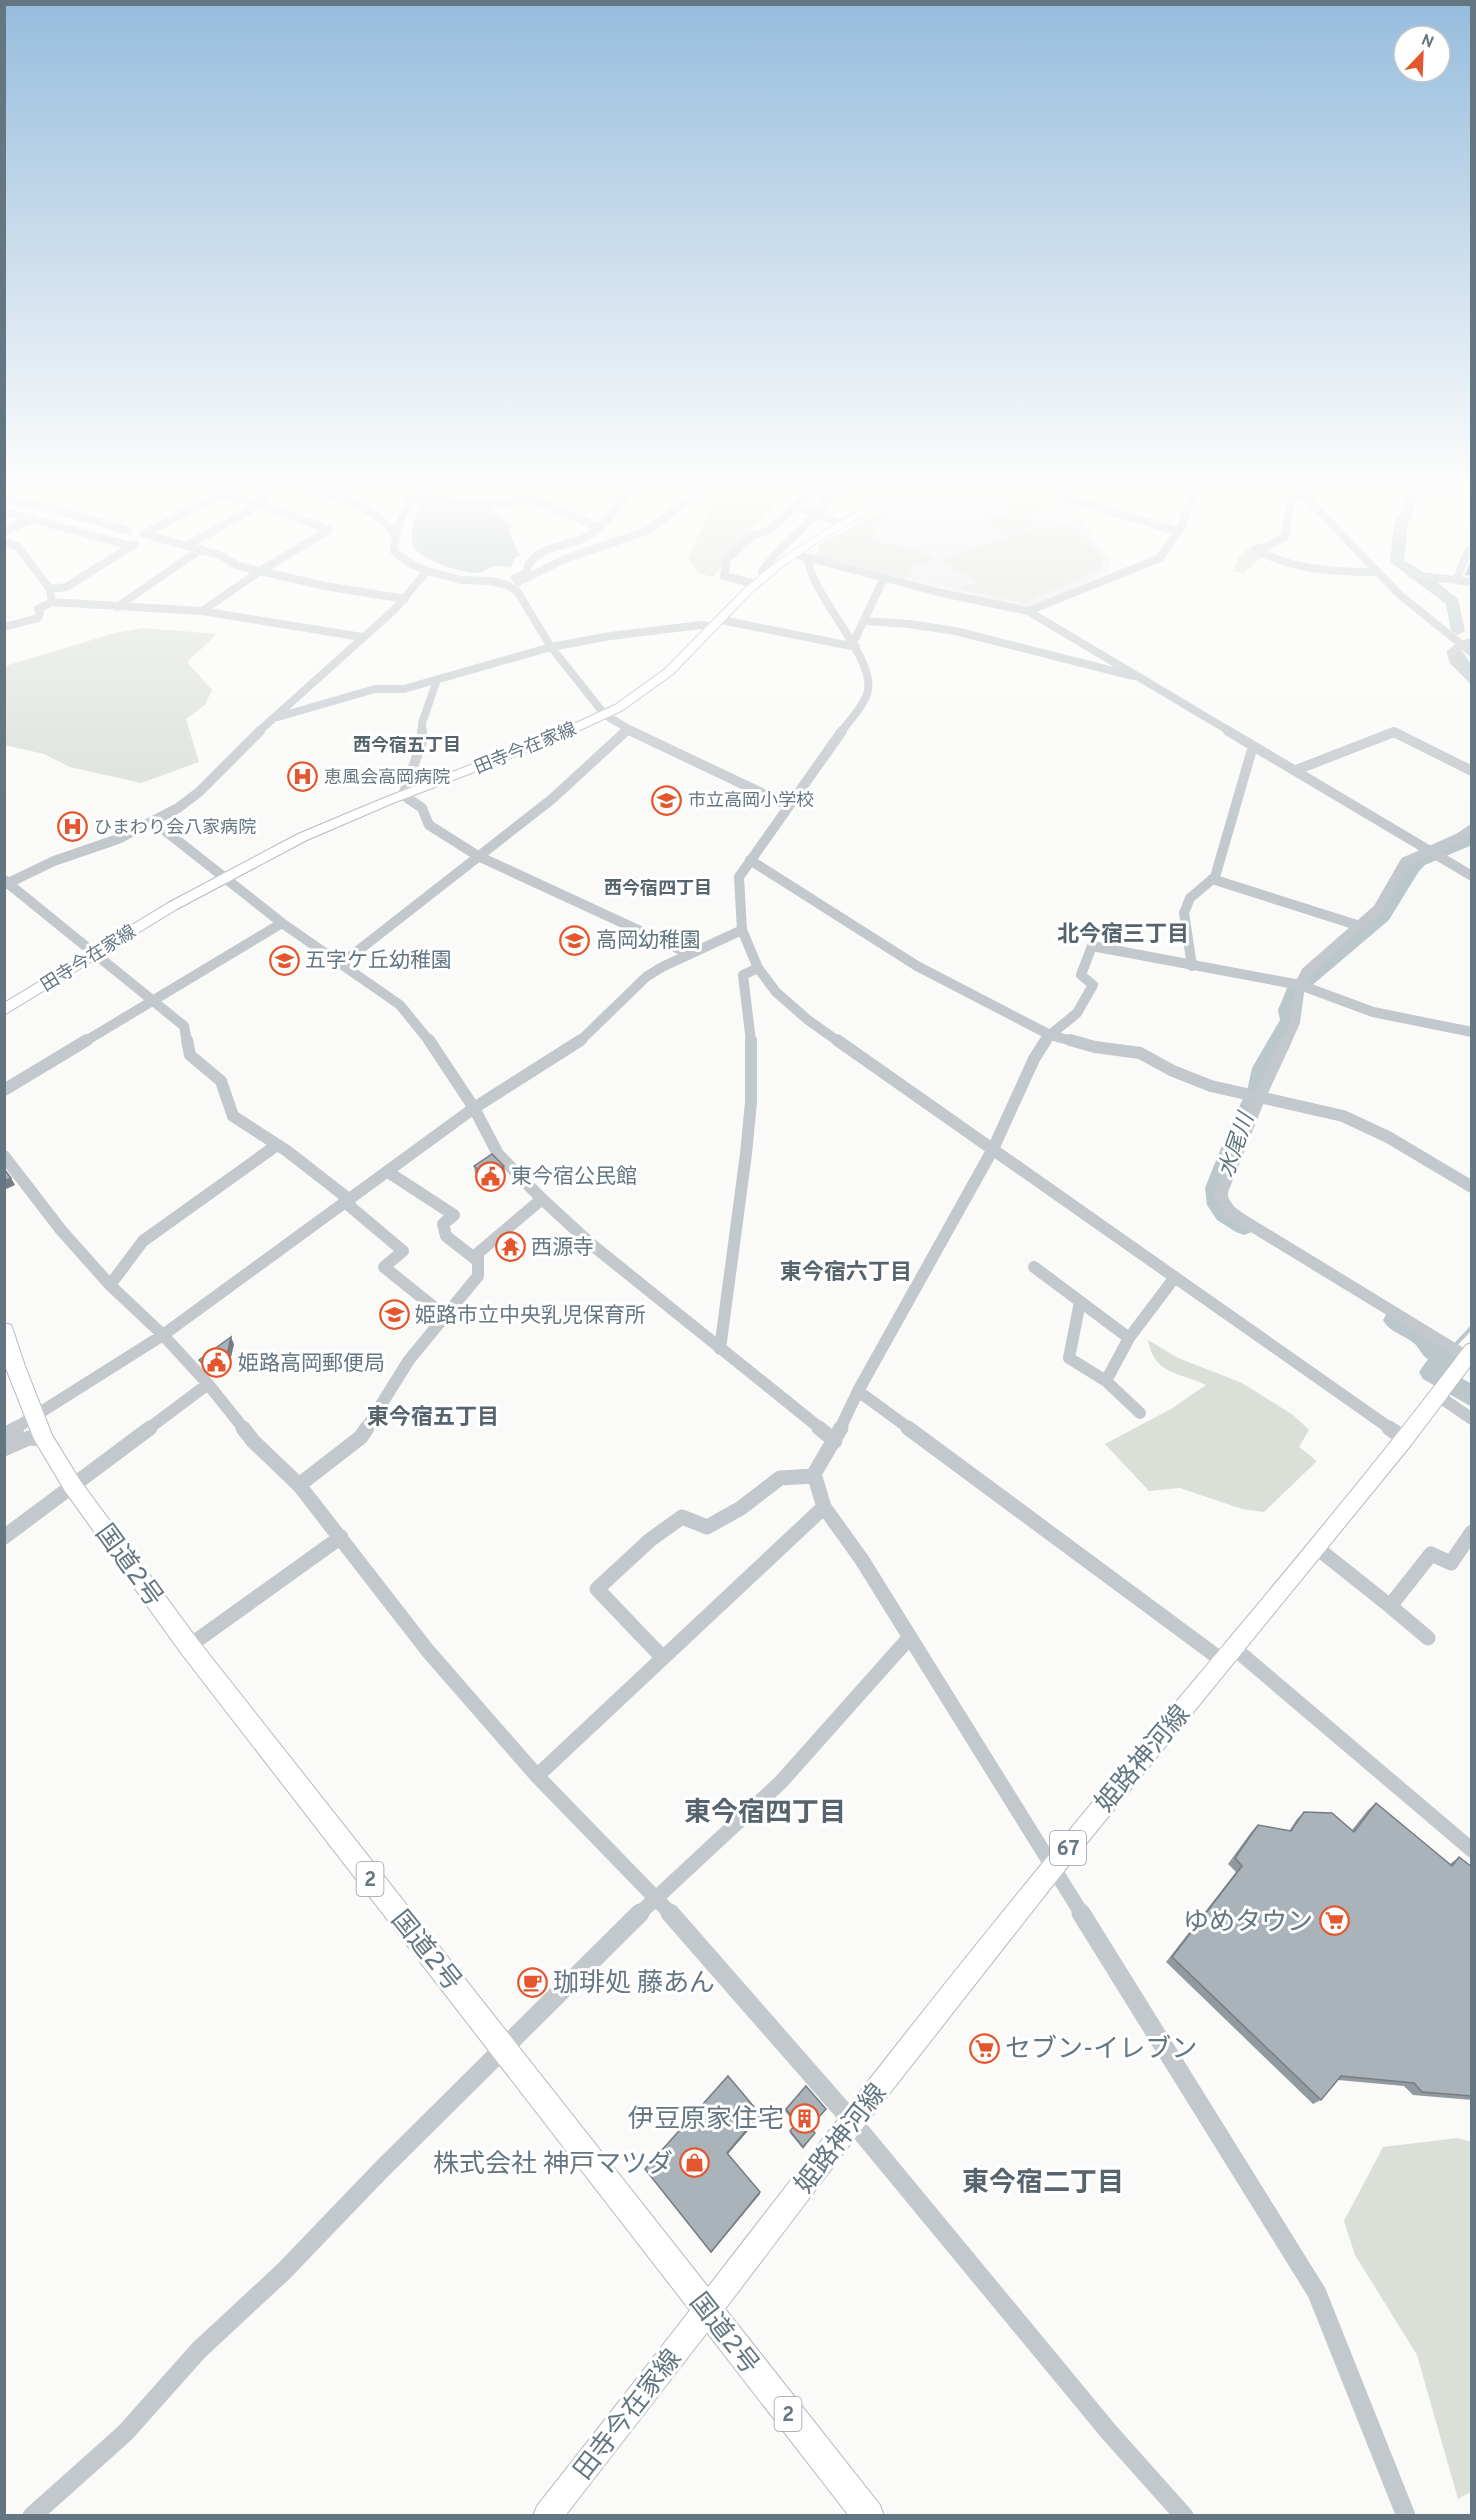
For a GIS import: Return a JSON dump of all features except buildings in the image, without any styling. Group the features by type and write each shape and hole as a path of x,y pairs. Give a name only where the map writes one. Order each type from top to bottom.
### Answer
{"highway":[{"name":"国道2号","path":"4,1330 40,1429 72,1485 189,1646 505,2048 707,2312 869,2516"}],"main road":[{"name":"田寺今在家線","path":"4,1010 223,876 295,840 403,795 558,736 634,699 663,677 739,602"},
{"name":"姫路神河線","path":"707,2312 852,2121 1052,1868 1317,1548 1468,1357"},
{"name":"田寺今在家線","path":"547,2516 707,2312"}],"street":[{"path":"4,627 38,618 40,614 38,609 52,602 202,611 362,637"},
{"path":"117,607 125,602"},
{"path":"202,611 215,602"},
{"path":"402,602 271,719 199,792 178,808 118,840 54,861 6,883 184,1026 190,1055 221,1082 233,1116 287,1150 403,1251 384,1267 445,1316"},
{"path":"523,602 551,647 605,714 628,729 789,806"},
{"path":"530,614 531,602"},
{"path":"826,602 866,665 868,693 739,877 742,930 758,968 776,992 808,1020 1405,1439"},
{"path":"854,645 873,602"},
{"path":"988,602 1029,611 1472,876"},
{"path":"1029,611 1052,602"},
{"path":"1407,602 1460,645 1472,652"},
{"path":"864,621 906,624 992,639 1081,666 1137,676"},
{"path":"271,719 341,697 375,689 404,689 551,647 610,636 718,623 854,645"},
{"path":"1472,642 1460,645 1453,650 1454,662 1472,680"},
{"path":"437,680 422,723 422,742 403,795 422,808 429,825 478,856 690,954"},
{"path":"341,964 552,799 628,729"},
{"path":"1296,770 1394,732 1472,771"},
{"path":"1192,966 1184,913 1190,898 1212,879 1252,746"},
{"path":"154,822 282,922 400,1005 424,1032 474,1108 498,1154 542,1199 591,1244 835,1441"},
{"path":"1468,1357 1232,1213 1221,1196 1260,1096 1294,1022 1301,978 1378,909 1406,862 1459,838 1472,829"},
{"path":"750,860 917,966 1050,1035 1095,1047 1140,1053 1173,1071 1202,1082 1343,1116 1388,1137 1472,1186"},
{"path":"1212,879 1360,926"},
{"path":"4,1090 282,922"},
{"path":"4,1449 29,1438 164,1335 474,1108 585,1038 646,977 742,930"},
{"path":"1406,2516 1317,2293 862,1560 824,1507 814,1476 835,1441 858,1391 993,1149 1034,1059 1050,1035 1077,1013 1093,984 1081,975 1092,946 1300,985 1373,1012 1472,1032"},
{"path":"720,1349 751,1102 752,1052 743,975 758,968"},
{"path":"110,1285 143,1241 277,1145"},
{"path":"4,1156 61,1230 110,1285 164,1335 208,1384 254,1442 299,1485 428,1651 537,1776 656,1898 852,2121 1109,2432 1184,2516"},
{"path":"388,1172 454,1215 443,1224 446,1236 478,1261"},
{"path":"299,1485 360,1437 409,1360 478,1276 478,1253 542,1199"},
{"path":"1034,1267 1129,1338"},
{"path":"1106,1382 1129,1338 1175,1277"},
{"path":"1080,1302 1069,1358 1106,1382 1140,1413"},
{"path":"4,1537 208,1384"},
{"path":"858,1391 1228,1654 1472,1850"},
{"path":"1439,1394 1472,1419"},
{"path":"4,1435 40,1429"},
{"path":"663,1658 597,1589 650,1540 682,1517 707,1527 741,1508 780,1478 814,1476"},
{"path":"537,1776 824,1507"},
{"path":"1390,1606 1431,1554 1451,1563 1472,1532"},
{"path":"189,1646 341,1538"},
{"path":"1317,1548 1428,1638"},
{"path":"32,2516 125,2433 199,2350 284,2271 381,2170 656,1898 781,1782 910,1637"}],"shaded area":[{"path":"1002,602 1043,602 1029,608"},
{"path":"143,628 217,634 187,662 212,690 205,705 186,719 199,762 141,783 70,767 44,754 5,745 5,666 115,633"},
{"path":"1148,1340 1178,1358 1242,1383 1293,1415 1309,1430 1299,1447 1317,1461 1264,1512 1242,1509 1180,1488 1149,1491 1105,1444 1171,1409 1206,1385 1162,1366 1151,1351"},
{"path":"1458,2138 1472,2142 1472,2491 1458,2499 1417,2355 1355,2255 1344,2221 1383,2147"}],"waterway":[{"name":"水尾川","path":"1453,602 1458,631"},
{"name":"水尾川","path":"1457,654 1460,662 1472,674"},
{"name":"水尾川","path":"1244,1226 1225,1214 1218,1205 1216,1188 1241,1123 1257,1091 1262,1068 1290,1020 1288,1010 1295,990 1383,916 1412,868 1419,861 1461,844 1472,837"},
{"name":"水尾川","path":"1395,1320 1427,1340 1429,1348 1444,1357 1431,1372 1472,1397"},
{"path":"1444,1357 1472,1327"}],"place":[{"name":"恵風会高岡病院","path":"303,777"},
{"name":"市立高岡小学校","path":"667,800"},
{"name":"ひまわり会八家病院","path":"73,827"},
{"name":"高岡幼稚園","path":"575,940"},
{"name":"五字ケ丘幼稚園","path":"284,960"},
{"name":"東今宿公民館","path":"490,1176"},
{"name":"西源寺","path":"510,1247"},
{"name":"姫路市立中央乳児保育所","path":"394,1315"},
{"name":"姫路高岡郵便局","path":"217,1363"},
{"name":"ゆめタウン","path":"1334,1921"},
{"name":"珈琲処 藤あん","path":"532,1982"},
{"name":"セブン-イレブン","path":"984,2048"},
{"name":"伊豆原家住宅","path":"805,2118"},
{"name":"株式会社 神戸マツダ","path":"694,2163"}],"district":[{"name":"西今宿五丁目","path":"407,745"},
{"name":"西今宿四丁目","path":"658,888"},
{"name":"北今宿三丁目","path":"1123,933"},
{"name":"東今宿六丁目","path":"846,1271"},
{"name":"東今宿五丁目","path":"433,1416"},
{"name":"東今宿四丁目","path":"765,1812"},
{"name":"東今宿二丁目","path":"1043,2182"}]}
